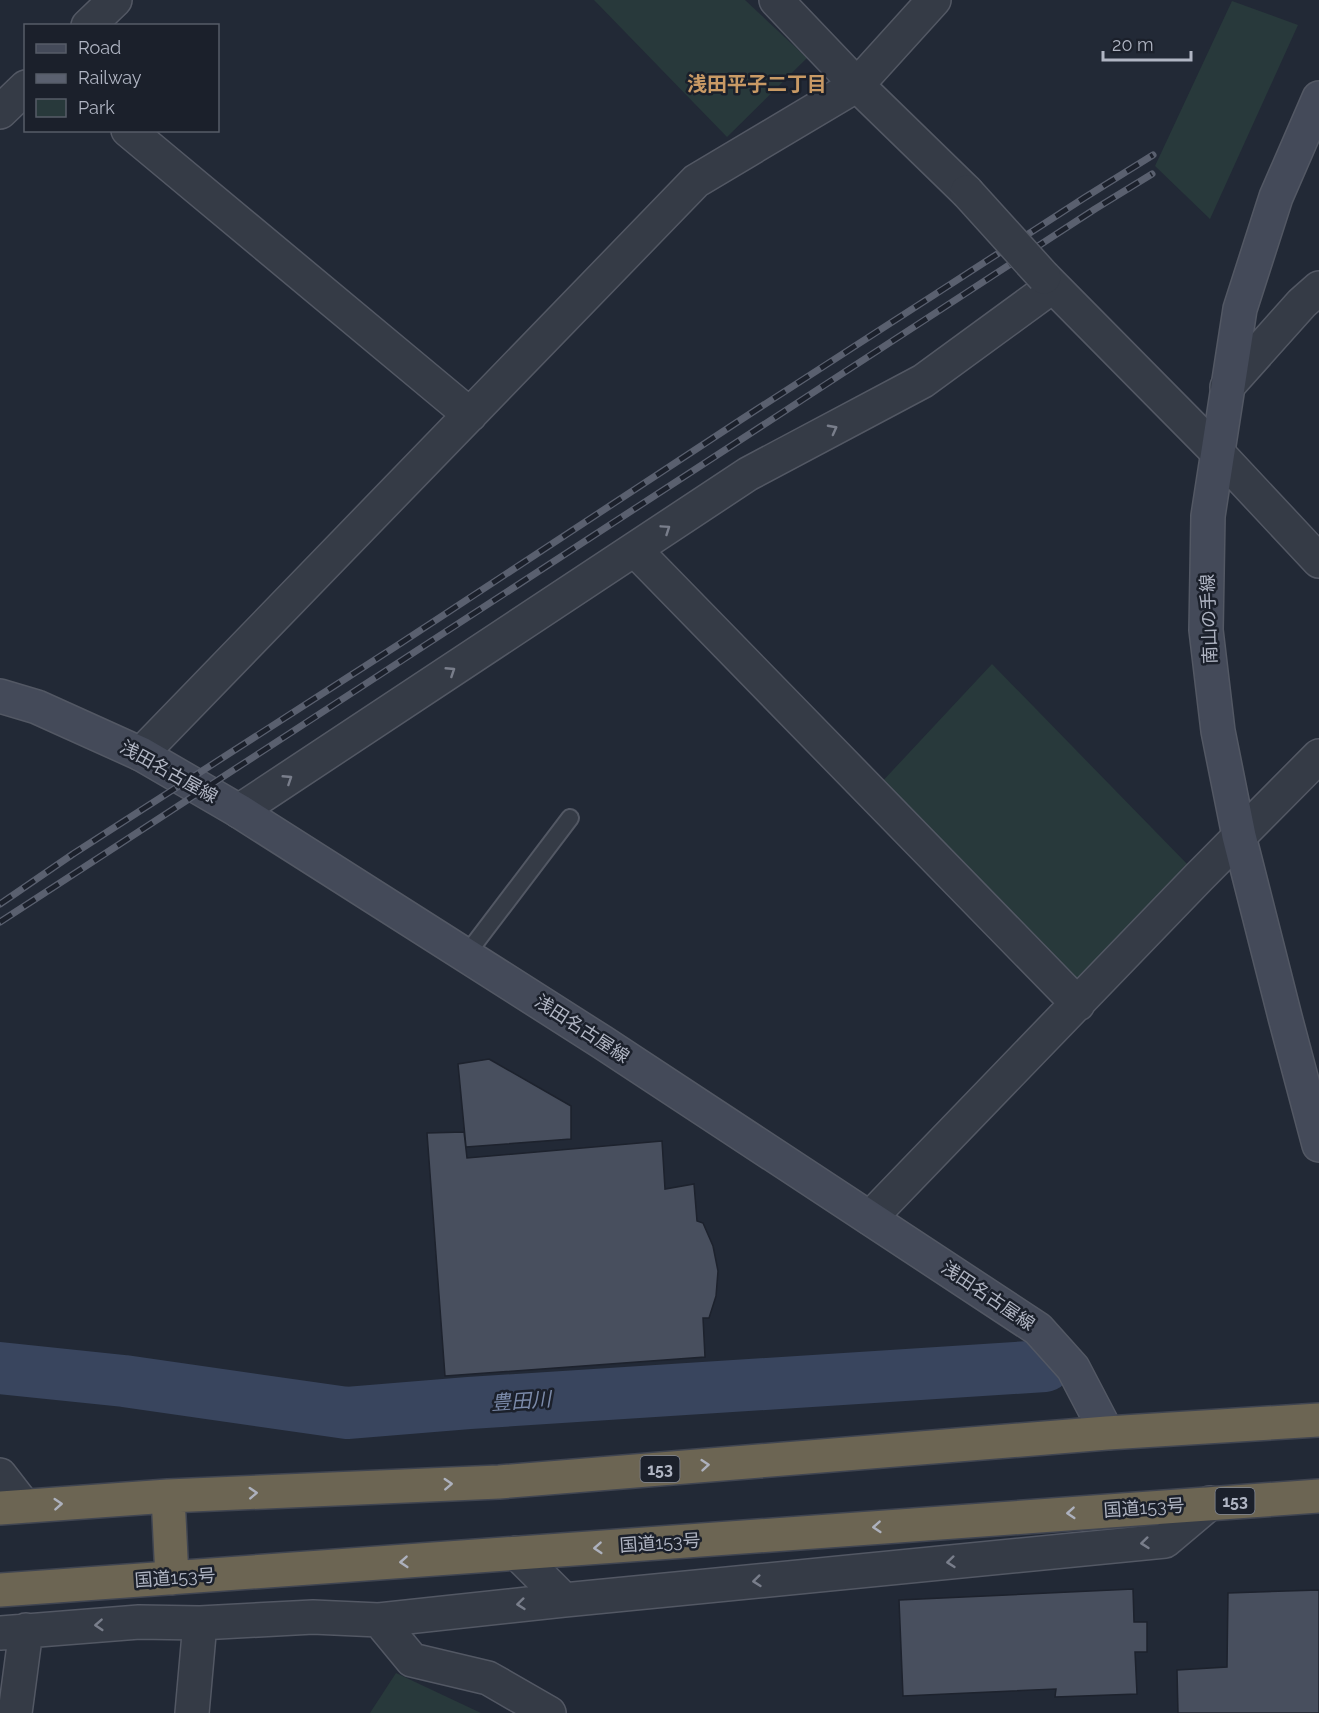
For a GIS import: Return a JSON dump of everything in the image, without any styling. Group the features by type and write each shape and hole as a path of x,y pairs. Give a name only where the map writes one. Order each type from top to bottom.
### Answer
{"highway":[{"name":"153","path":"12,1507 168,1496 499,1482 1107,1433 1319,1420"},
{"path":"166,1578 168,1496"},
{"name":"国道153号","path":"0,1590 1319,1496"}],"main road":[{"name":"南山の手線","path":"1319,98 1276,197 1240,309 1208,516 1206,630 1218,731 1239,836 1319,1145"},
{"name":"浅田名古屋線","path":"0,696 37,707 141,754 239,811 602,1041 1038,1329 1073,1368 1107,1433"}],"street":[{"path":"90,24 115,0"},
{"path":"776,0 857,85 967,192 1049,281 1218,453 1319,561"},
{"path":"141,754 696,181 857,85 934,0"},
{"path":"0,112 24,89"},
{"path":"130,132 470,414"},
{"path":"239,811 748,474 923,381 1049,281"},
{"path":"1227,387 1302,303 1319,288"},
{"path":"635,550 1078,1004"},
{"path":"870,1218 1319,756"},
{"path":"0,1475 12,1507"},
{"name":"153","path":"379,1620 1166,1541 1210,1503"},
{"path":"517,1554 564,1600"},
{"path":"139,1622 143,1604 166,1578"},
{"path":"15,1713 13,1631 139,1622 200,1623 313,1617 379,1620 412,1660 488,1678 549,1713"},
{"path":"192,1713 200,1623"}],"lane":[{"path":"466,955 570,818"}],"green space":[{"path":"594,0 745,0 807,58 727,137"},
{"path":"1232,1 1298,25 1210,219 1155,166"},
{"path":"992,664 1191,868 1084,979 1070,981 879,785"},
{"path":"396,1673 481,1713 370,1713"}],"building":[{"path":"489,1059 571,1106 571,1139 466,1147 458,1064"},
{"path":"464,1132 467,1158 662,1141 665,1189 694,1184 697,1221 703,1223 713,1246 718,1271 716,1296 709,1318 703,1318 705,1357 445,1376 427,1133"},
{"path":"1133,1589 1134,1622 1147,1622 1147,1652 1135,1652 1137,1694 1055,1697 1056,1689 903,1696 899,1600"},
{"path":"1319,1590 1319,1713 1178,1713 1177,1670 1227,1667 1228,1593"}],"waterway":[{"name":"豊田川","path":"0,1368 124,1381 347,1413 1045,1366"}],"railway":[{"path":"0,904 73,854 401,643 742,419 1153,155"},
{"path":"0,922 1152,174"}],"district":[{"name":"浅田平子二丁目","path":"757,84"}]}
